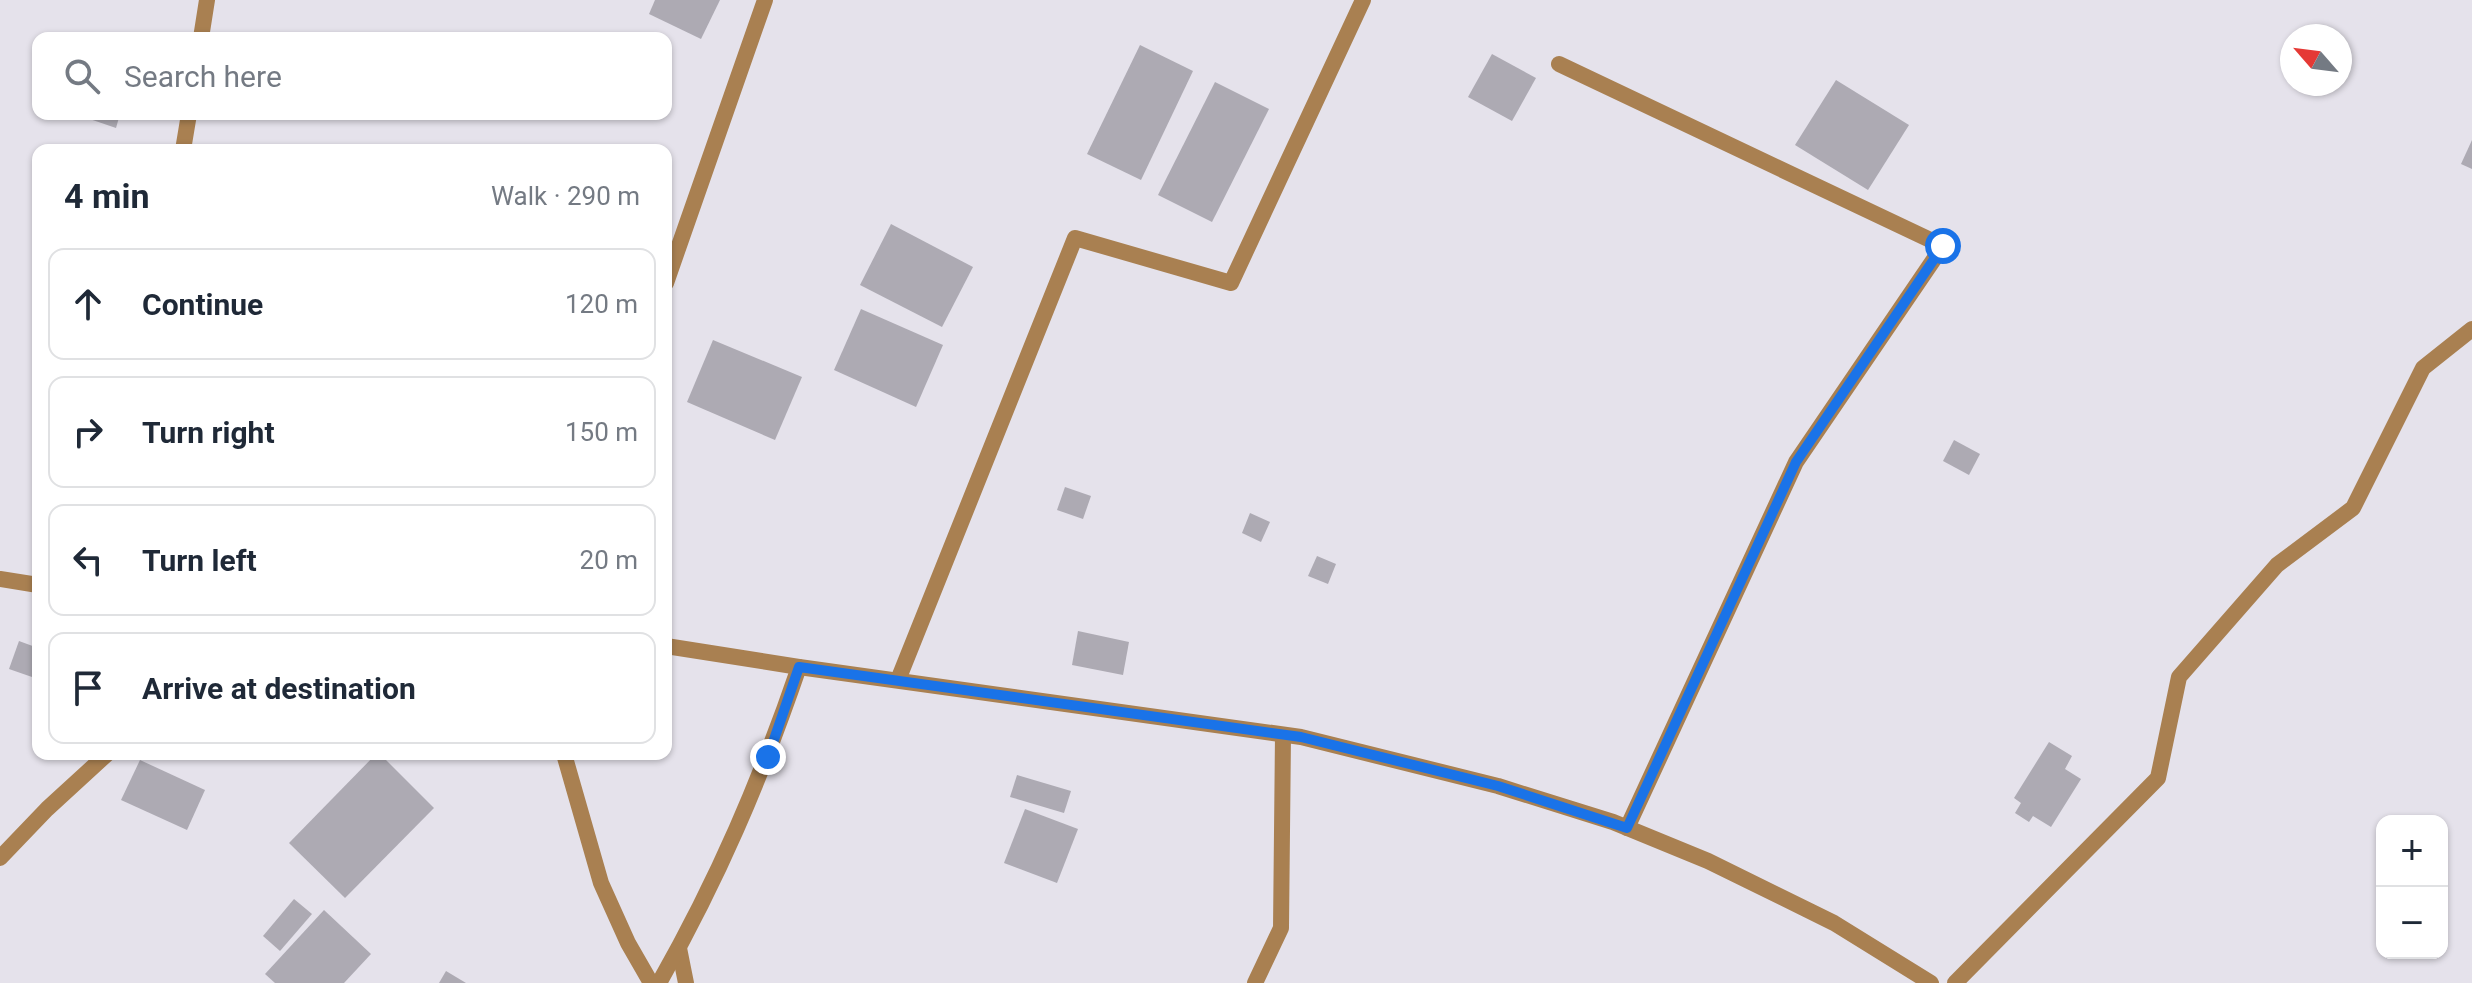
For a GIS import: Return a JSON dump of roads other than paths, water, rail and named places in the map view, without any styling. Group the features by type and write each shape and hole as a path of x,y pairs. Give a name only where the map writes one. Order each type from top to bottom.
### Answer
{"street":[{"path":"202,32 207,0"},
{"path":"672,266 765,0"},
{"path":"898,680 1075,238 1231,283 1363,0"},
{"path":"1559,64 1943,246 1796,462 1627,828"},
{"path":"184,144 188,120"},
{"path":"1955,983 2158,778 2179,677 2277,565 2353,508 2423,368 2472,329"},
{"path":"0,579 32,581"},
{"path":"672,647 1301,737 1498,786 1627,828 1708,861 1834,923 1931,983"},
{"path":"659,983 734,840 768,757 799,667"},
{"path":"1255,983 1281,928 1283,735"},
{"path":"0,858 100,760"},
{"path":"566,760 601,883 628,943 651,983"},
{"path":"679,948 686,983"}]}
